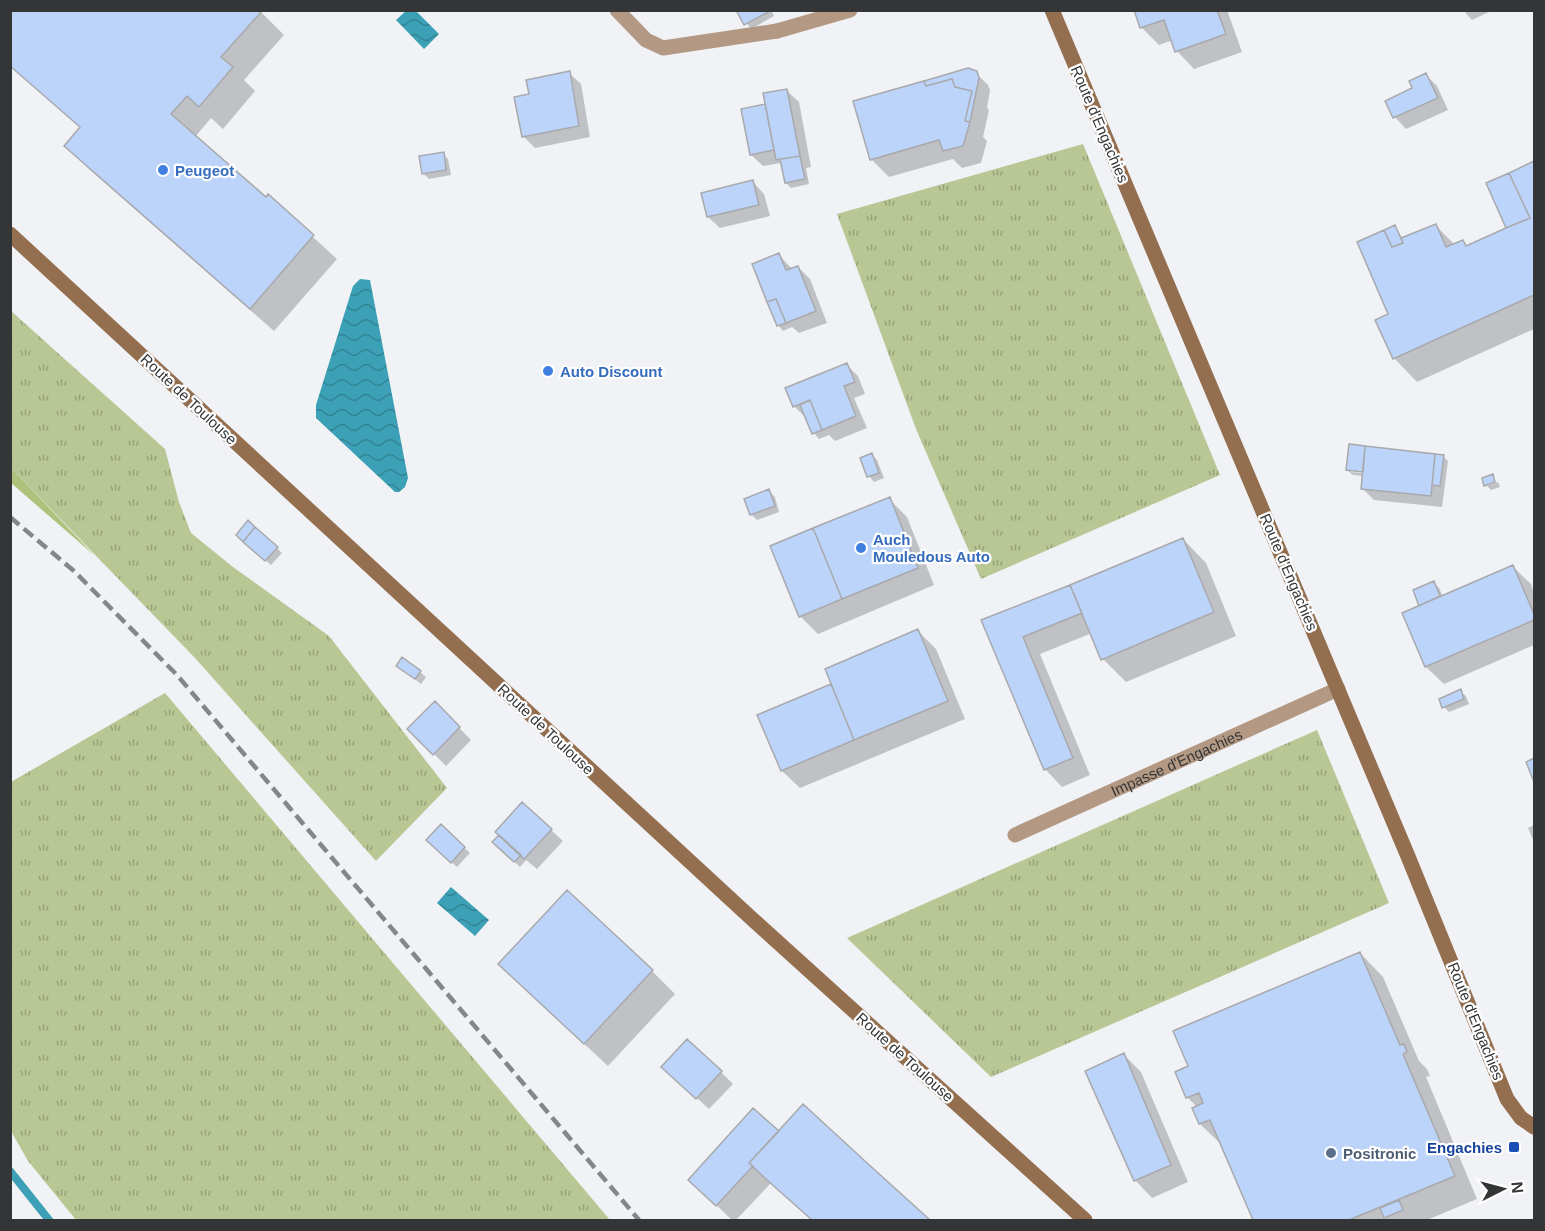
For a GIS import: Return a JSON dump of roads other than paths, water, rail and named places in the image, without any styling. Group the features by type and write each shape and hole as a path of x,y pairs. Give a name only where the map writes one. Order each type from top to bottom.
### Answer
{"main road":[{"name":"Route d'Engachies","path":"1052,10 1338,689 1507,1099 1521,1118 1534,1127"},
{"name":"Route de Toulouse","path":"10,234 750,917 1085,1221"}],"street":[{"path":"617,10 646,40 663,48 777,31 850,10"},
{"name":"Impasse d'Engachies","path":"1015,835 1338,689"}],"water":[{"path":"407,10 416,11 439,34 424,49 396,20"},
{"path":"360,279 370,280 408,478 405,487 399,492 395,492 316,418 316,405 353,286"},
{"path":"451,887 489,920 475,936 437,903"}],"waterway":[{"path":"10,1171 49,1220"}],"railway":[{"path":"10,517 74,571 177,675 639,1220"}],"place":[{"name":"Peugeot","path":"163,170"},
{"name":"Auto Discount","path":"548,371"},
{"name":"Auch Mouledous Auto","path":"861,548"},
{"name":"Engachies","path":"1514,1147"},
{"name":"Positronic","path":"1331,1153"}]}
